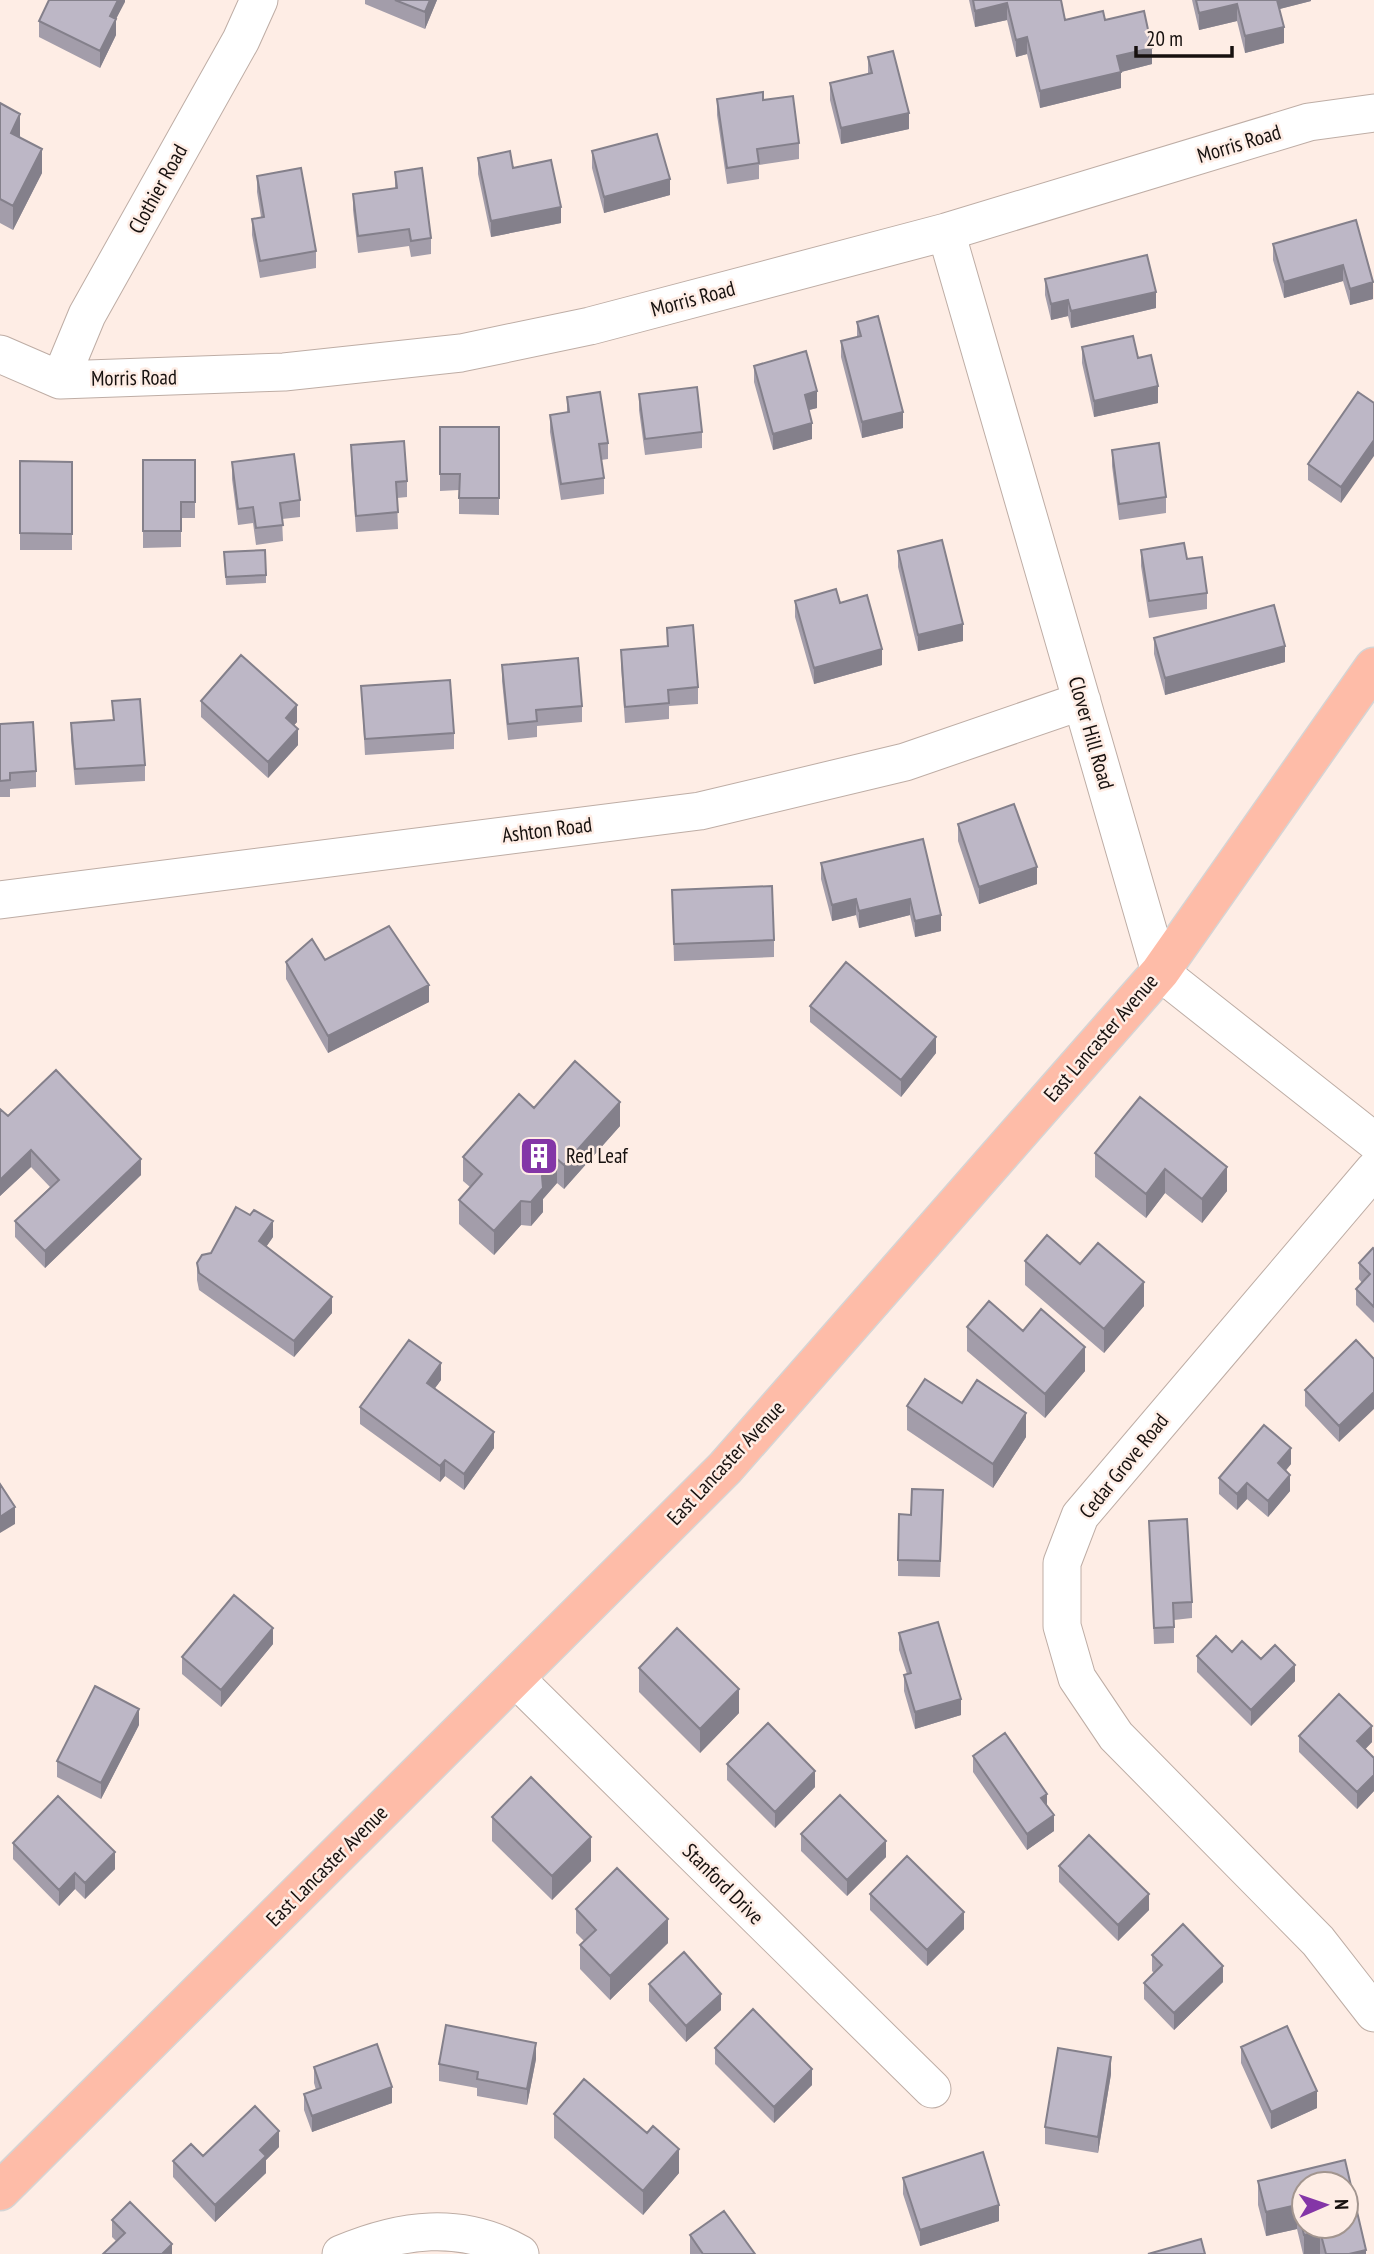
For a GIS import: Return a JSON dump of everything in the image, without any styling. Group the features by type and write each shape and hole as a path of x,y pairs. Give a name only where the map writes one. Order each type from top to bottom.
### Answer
{"highway":[{"name":"East Lancaster Avenue","path":"0,2191 725,1468 1160,972 1374,667"}],"street":[{"name":"Clothier Road","path":"60,380 87,315 241,40 259,0"},
{"name":"Morris Road","path":"0,354 60,380 270,373 461,353 590,326 946,232 1309,122 1374,113"},
{"name":"Clover Hill Road","path":"946,232 1160,972"},
{"name":"Ashton Road","path":"0,900 700,811 905,762 1082,701"},
{"path":"1160,972 1374,1142"},
{"name":"Cedar Grove Road","path":"1374,1170 1080,1516 1062,1563 1062,1626 1077,1678 1116,1736 1318,1941 1374,2012"},
{"name":"Stanford Drive","path":"515,1678 932,2089"},
{"path":"341,2254 378,2238 427,2230 473,2234 520,2254"}],"building":[{"path":"49,0 118,0 110,16 116,19 100,51 39,21"},
{"path":"395,0 430,0 425,12"},
{"path":"973,0 1061,0 1065,20 1103,11 1105,20 1144,11 1152,48 1117,56 1121,72 1040,91 1027,37 1016,40 1007,3 975,11"},
{"path":"1196,0 1277,0 1284,27 1245,36 1237,4 1199,13"},
{"path":"893,51 909,113 841,128 830,83 872,73 868,57"},
{"path":"763,92 763,100 793,96 799,143 757,149 759,163 727,168 717,99"},
{"path":"0,103 20,114 11,133 42,149 13,206 0,199"},
{"path":"657,134 670,179 604,197 592,151"},
{"path":"510,151 513,168 551,160 561,207 491,221 478,158"},
{"path":"301,168 316,251 260,261 252,219 264,217 257,176"},
{"path":"422,168 431,238 411,241 409,229 358,236 353,194 397,188 395,172"},
{"path":"1356,220 1373,282 1350,289 1343,265 1284,282 1273,244"},
{"path":"1147,255 1156,292 1071,311 1068,300 1051,304 1045,279"},
{"path":"878,316 903,412 862,422 841,341 861,336 857,322"},
{"path":"1133,336 1138,358 1151,355 1158,386 1094,401 1082,347"},
{"path":"806,351 817,391 805,395 812,423 773,434 754,366"},
{"path":"697,387 702,432 645,439 639,394"},
{"path":"600,392 608,443 599,444 604,478 561,484 550,415 569,412 567,397"},
{"path":"1358,392 1374,403 1374,440 1341,487 1308,464"},
{"path":"440,427 499,427 499,498 459,498 460,474 440,474"},
{"path":"404,441 407,481 396,482 398,512 356,516 351,445"},
{"path":"1159,443 1166,497 1119,504 1112,450"},
{"path":"294,454 300,500 280,503 283,525 256,528 253,507 238,509 232,462"},
{"path":"143,460 195,460 195,502 181,502 181,531 143,531"},
{"path":"20,461 72,462 72,534 20,533"},
{"path":"942,540 963,624 918,635 898,551"},
{"path":"1184,543 1187,559 1202,557 1207,593 1149,601 1141,550"},
{"path":"265,550 266,575 226,577 224,552"},
{"path":"836,589 840,603 867,595 882,649 814,668 795,601"},
{"path":"1274,605 1285,646 1165,678 1154,638"},
{"path":"693,625 698,687 668,690 669,703 625,707 621,650 668,646 667,628"},
{"path":"241,655 297,705 286,718 298,729 268,762 201,701"},
{"path":"578,658 582,706 536,710 537,721 508,724 502,665"},
{"path":"450,680 454,733 365,739 361,686"},
{"path":"140,699 145,765 75,769 71,723 114,720 112,701"},
{"path":"33,722 36,771 10,773 10,780 0,781 0,724"},
{"path":"1014,804 1037,867 979,887 958,824"},
{"path":"923,839 941,915 915,921 910,899 859,911 856,899 832,905 821,863"},
{"path":"772,886 774,940 674,944 672,890"},
{"path":"389,926 429,985 328,1036 286,962 312,939 325,960"},
{"path":"846,962 936,1037 901,1080 810,1006"},
{"name":"Red Leaf","path":"575,1061 620,1102 564,1165 557,1159 542,1176 543,1188 531,1202 521,1201 494,1231 459,1200 482,1174 463,1157 519,1094 534,1108"},
{"path":"56,1070 141,1159 45,1251 15,1221 59,1180 31,1150 0,1180 0,1109 8,1116"},
{"path":"1140,1097 1227,1167 1202,1199 1165,1169 1146,1194 1095,1153"},
{"path":"236,1207 250,1215 254,1210 273,1221 259,1241 332,1297 294,1341 199,1273 197,1263 202,1255 211,1253"},
{"path":"1047,1235 1080,1264 1098,1243 1144,1282 1104,1329 1025,1261"},
{"path":"1373,1248 1374,1307 1356,1289 1370,1274 1359,1263"},
{"path":"989,1301 1023,1331 1041,1309 1085,1347 1045,1394 967,1327"},
{"path":"409,1340 441,1363 427,1383 494,1432 464,1474 445,1460 440,1466 360,1407"},
{"path":"1356,1340 1374,1359 1374,1392 1339,1426 1305,1390"},
{"path":"925,1379 962,1403 977,1380 1026,1413 993,1464 907,1406"},
{"path":"1264,1425 1291,1448 1278,1463 1290,1475 1268,1501 1247,1483 1237,1494 1219,1478"},
{"path":"0,1484 15,1507 0,1517"},
{"path":"912,1489 943,1490 940,1561 898,1560 899,1514 911,1515"},
{"path":"1187,1519 1192,1602 1173,1603 1174,1627 1154,1628 1149,1521"},
{"path":"234,1595 273,1628 221,1690 182,1657"},
{"path":"938,1622 961,1699 915,1712 904,1675 911,1673 899,1633"},
{"path":"677,1628 739,1689 700,1729 639,1668"},
{"path":"1216,1636 1232,1652 1242,1641 1261,1659 1275,1645 1295,1665 1251,1710 1197,1656"},
{"path":"95,1686 139,1709 101,1783 57,1761"},
{"path":"1339,1694 1372,1726 1357,1741 1374,1758 1374,1775 1357,1792 1299,1736"},
{"path":"768,1723 815,1771 775,1812 727,1764"},
{"path":"1005,1733 1047,1794 1041,1798 1054,1815 1027,1834 973,1756"},
{"path":"531,1777 591,1837 552,1876 492,1817"},
{"path":"840,1795 886,1841 847,1880 801,1834"},
{"path":"58,1796 115,1852 85,1883 75,1873 59,1890 13,1843"},
{"path":"1089,1835 1149,1894 1118,1925 1059,1866"},
{"path":"907,1856 964,1912 927,1950 870,1894"},
{"path":"617,1868 668,1919 610,1976 580,1945 596,1930 576,1909"},
{"path":"1183,1924 1223,1966 1174,2013 1144,1983 1162,1965 1152,1955"},
{"path":"684,1952 721,1994 686,2026 649,1984"},
{"path":"753,2009 812,2069 774,2107 715,2048"},
{"path":"446,2025 536,2043 527,2089 477,2079 478,2072 439,2064"},
{"path":"1287,2026 1317,2091 1271,2112 1241,2047"},
{"path":"377,2044 392,2087 312,2116 304,2094 321,2088 314,2067"},
{"path":"1058,2048 1111,2057 1098,2137 1045,2127"},
{"path":"584,2079 647,2133 653,2126 679,2149 643,2191 554,2114"},
{"path":"255,2106 279,2131 260,2150 266,2156 215,2205 173,2161 191,2144 203,2156"},
{"path":"983,2152 999,2205 920,2230 903,2178"},
{"path":"1345,2160 1347,2170 1304,2170"},
{"path":"1290,2173 1290,2207 1266,2212 1258,2181"},
{"path":"130,2202 172,2244 162,2254 103,2254 125,2233 112,2220"},
{"path":"724,2211 755,2254 703,2254 690,2235"},
{"path":"1360,2224 1366,2250 1349,2254 1326,2254 1322,2240 1360,2240"},
{"path":"1201,2239 1205,2254 1148,2254"}],"place":[{"name":"Red Leaf","path":"539,1156"}]}
